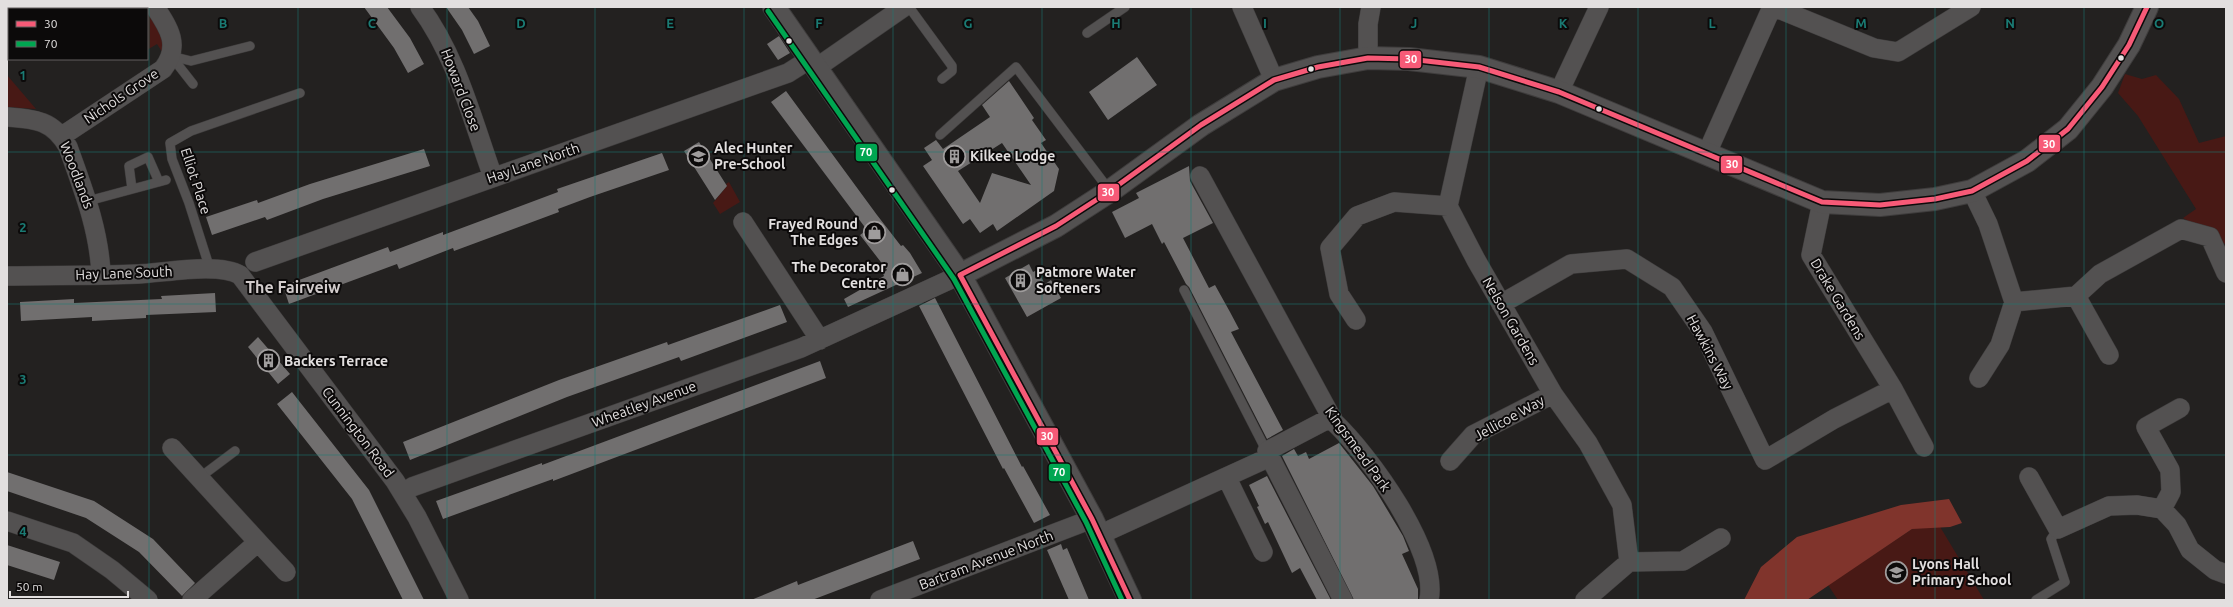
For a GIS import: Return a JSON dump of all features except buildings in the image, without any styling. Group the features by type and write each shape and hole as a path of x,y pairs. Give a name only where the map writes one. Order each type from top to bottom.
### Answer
{"street":[{"name":"Nichols Grove","path":"62,136 163,69 171,56 173,43 171,34 156,7"},
{"name":"Howard Close","path":"420,7 435,28 452,61 493,177"},
{"path":"774,7 960,274 1096,527 1130,600"},
{"name":"Hay Lane North","path":"255,262 788,73 813,63 904,7"},
{"path":"1242,7 1274,80"},
{"path":"1368,58 1368,24 1371,7"},
{"path":"1559,92 1598,7"},
{"path":"1707,153 1773,7 1874,48 1898,52 1971,7"},
{"path":"960,274 1056,226 1110,191 1201,125 1274,80 1318,67 1368,58 1410,59 1479,68 1559,92 1822,202 1880,205 1935,199 1972,191 2026,161 2068,129 2106,81 2129,45 2147,7"},
{"path":"1356,320 1339,294 1330,248 1357,216 1394,202 1448,206 1479,68"},
{"name":"Woodlands","path":"7,116 44,122 62,136 68,146 88,201 97,236 101,274"},
{"name":"Kingsmead Park","path":"1200,176 1332,417 1356,444 1382,479 1418,541 1432,588 1429,600"},
{"path":"1972,191 1988,224 2014,302 2000,345 1978,378"},
{"name":"Drake Gardens","path":"1822,202 1811,255 1893,389 1924,447"},
{"name":"Nelson Gardens","path":"1448,206 1501,304 1553,394 1588,443 1622,505 1630,562"},
{"path":"743,222 820,340"},
{"path":"2014,302 2076,296 2100,274 2181,229 2210,237 2226,273"},
{"name":"Hawkins Way","path":"1501,304 1571,264 1626,259 1672,287 1703,332 1765,460 1834,419 1893,389"},
{"name":"Hay Lane South","path":"7,276 137,274 210,269 233,271 240,276"},
{"name":"Wheatley Avenue","path":"412,487 801,348 960,274"},
{"name":"Cunnington Road","path":"240,276 395,481 417,517 459,600"},
{"path":"2076,296 2109,356"},
{"name":"Jellicoe Way","path":"1450,461 1474,435 1553,394"},
{"path":"2162,509 2171,492 2170,470 2146,427 2180,408"},
{"path":"1096,527 1227,478 1332,417"},
{"path":"172,448 286,572"},
{"path":"1268,454 1343,600"},
{"path":"2029,476 2058,529 2109,506 2137,505 2162,509 2177,526 2190,550 2215,570 2226,574"},
{"path":"1227,478 1263,552"},
{"path":"7,521 73,543 112,570 148,600"},
{"name":"Bartram Avenue North","path":"880,600 1096,527"},
{"path":"1586,600 1630,562 1683,561 1721,538"},
{"path":"192,600 258,542"}],"lane":[{"path":"908,7 952,66 952,71 942,79"},
{"path":"1087,33 1125,7"},
{"path":"171,56 191,60 250,46"},
{"path":"171,56 193,84"},
{"path":"940,135 1016,67 1110,191"},
{"name":"Elliot Place","path":"210,269 189,203 172,159 170,143 191,131 300,92"},
{"path":"88,201 162,181 148,157 129,166 132,189"},
{"path":"1184,290 1268,454"},
{"path":"199,478 235,451"},
{"path":"2036,600 2065,582 2051,539 2058,529"}],"shaded area":[{"path":"147,7 148,8 135,8"},
{"path":"148,8 165,34 164,55 157,44 148,49"},
{"path":"2125,74 2142,79 2156,75 2179,99 2199,143 2226,136 2225,244 2183,218 2196,209 2138,116 2118,93"},
{"path":"7,75 36,109 7,107"},
{"path":"729,182 740,202 720,214 713,203"},
{"path":"1949,499 1962,523 1950,527 1912,529 1807,600 1744,600 1761,567 1797,537 1901,505"},
{"path":"1933,515 1984,600 1838,600 1828,585"}],"transit line":[{"name":"30","path":"960,275 1056,226 1110,191 1201,125 1274,80 1318,67 1368,58 1409,59 1479,67 1559,92 1822,202 1880,205 1935,199 1972,191 2027,161 2068,129 2102,87 2129,45 2147,7"},
{"name":"70","path":"768,11 954,279 1086,522 1122,600"},
{"name":"30","path":"960,275 1092,519 1130,600"}],"place":[{"name":"Alec Hunter Pre-School","path":"699,156"},
{"name":"Kilkee Lodge","path":"955,156"},
{"name":"Frayed Round The Edges","path":"874,232"},
{"name":"The Decorator Centre","path":"902,275"},
{"name":"Patmore Water Softeners","path":"1021,280"},
{"name":"Backers Terrace","path":"269,361"},
{"name":"Lyons Hall Primary School","path":"1897,572"}],"district":[{"name":"The Fairveiw","path":"293,287"}]}
